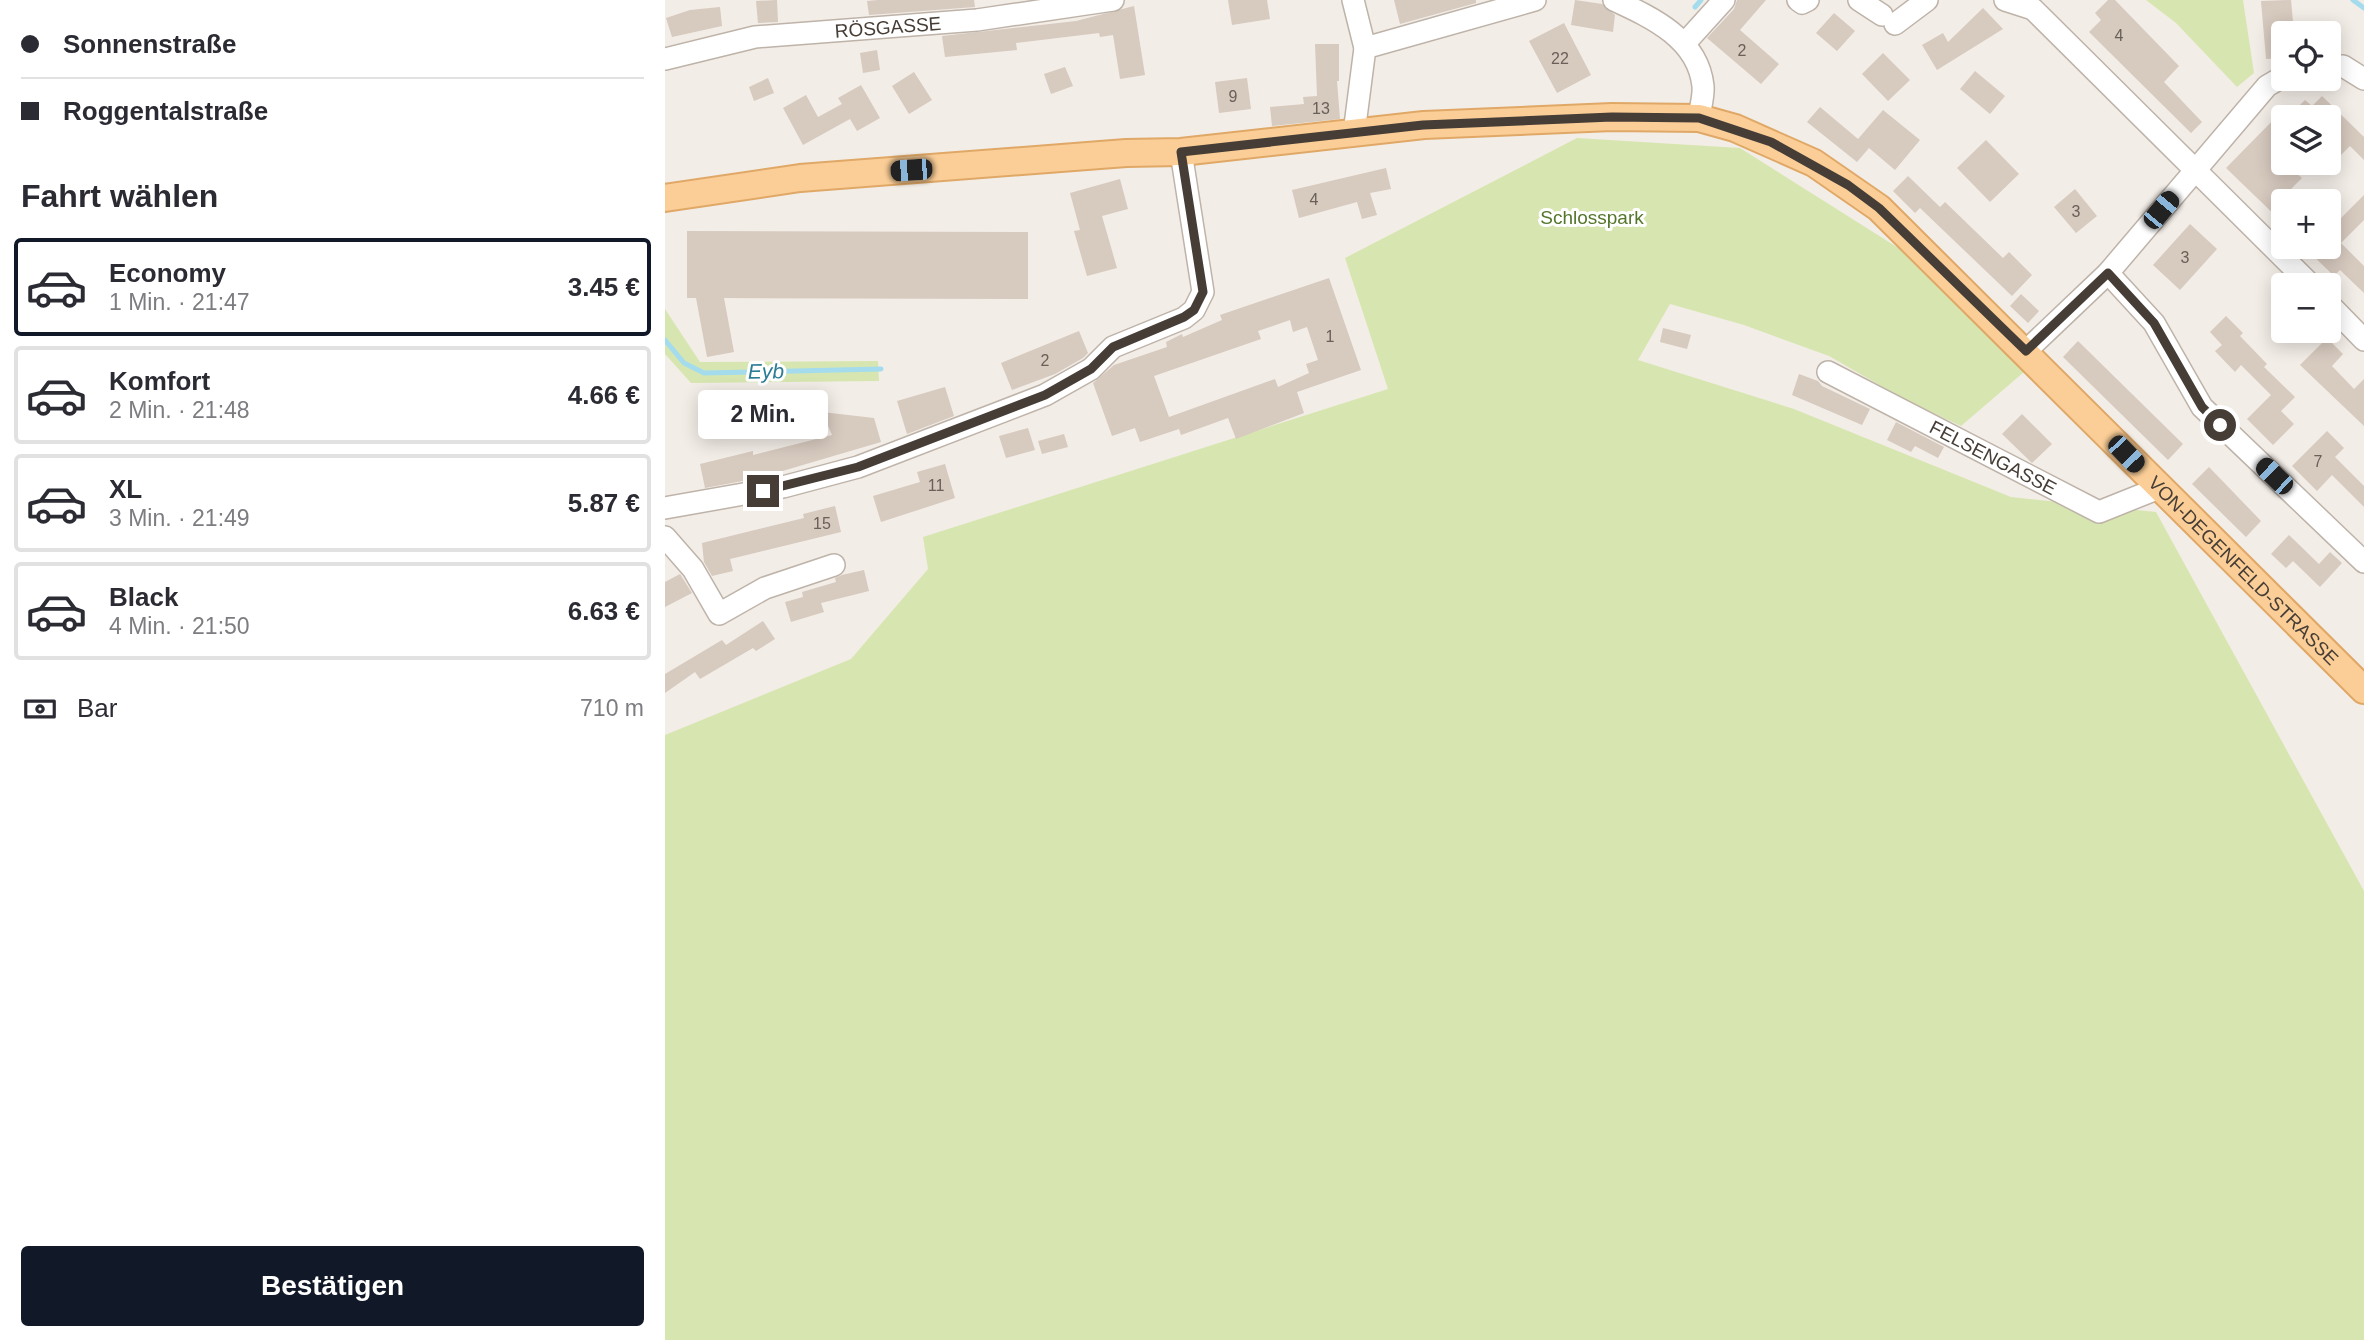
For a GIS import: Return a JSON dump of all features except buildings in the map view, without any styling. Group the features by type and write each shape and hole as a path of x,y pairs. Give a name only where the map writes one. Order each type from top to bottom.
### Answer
{"main road":[{"name":"VON-DEGENFELD-STRASSE","path":"665,198 800,178 1126,153 1181,152 1354,133 1517,120 1699,118 1771,142 1848,185 1879,208 2026,351 2159,488 2364,690"}],"street":[{"name":"RÖSGASSE","path":"665,59 755,37 977,20 1113,0"},
{"path":"1353,0 1365,48 1354,133"},
{"path":"1365,48 1535,0"},
{"path":"1614,0 1643,13 1686,42 1697,64 1703,88 1699,118"},
{"path":"1686,42 1724,0"},
{"path":"1798,0 1802,3 1808,0"},
{"path":"1859,0 1889,20 1927,0"},
{"path":"2005,0 2033,9 2299,273"},
{"path":"2341,66 2364,79"},
{"path":"2026,351 2108,273 2271,84"},
{"path":"665,508 783,487 858,467 1045,395 1091,369 1113,347 1184,317 1194,310 1203,292 1181,152"},
{"path":"2108,273 2154,323 2202,407 2364,562"},
{"path":"2341,316 2364,340"},
{"name":"FELSENGASSE","path":"1828,372 2099,512 2159,488"},
{"path":"665,537 694,569 719,614 765,588 834,565"}],"green space":[{"path":"2146,0 2243,0 2254,73 2237,87 2176,23"},
{"name":"Schlosspark","path":"1577,138 1740,148 1900,249 2024,372 1961,426 1909,402 1829,356 1744,325 1670,304 1638,360 1794,409 2011,497 2156,512 2364,891 2364,1340 665,1340 665,735 851,659 928,569 923,537 1388,389 1345,258"},
{"path":"665,309 700,362 878,361 879,381 691,383 665,354"}],"waterway":[{"name":"Eyb","path":"1695,7 1701,0"},
{"name":"Eyb","path":"2353,0 2364,8"},
{"name":"Eyb","path":"665,340 684,363 704,373 881,369"}],"route":[{"path":"763,491 858,467 1045,395 1091,369 1113,347 1184,317 1194,310 1203,292 1181,152 1423,125 1517,120 1699,118 1771,142 1814,163 1879,208 2026,351 2108,273 2154,323 2202,407 2220,425"}]}
